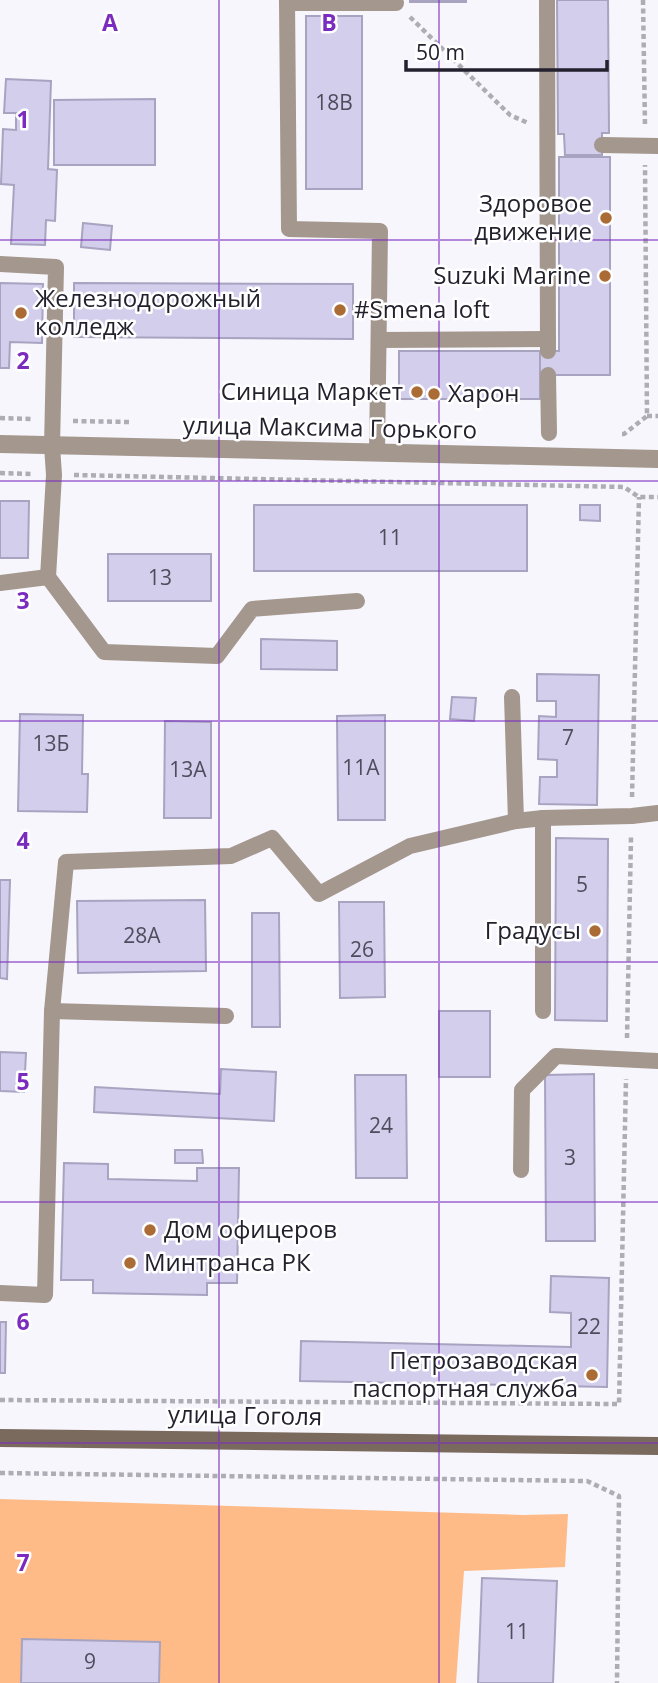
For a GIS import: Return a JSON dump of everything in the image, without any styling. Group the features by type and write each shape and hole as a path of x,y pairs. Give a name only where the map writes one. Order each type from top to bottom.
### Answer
{"main road":[{"name":"улица Гоголя","path":"0,1438 658,1446"}],"street":[{"name":"улица Максима Горького","path":"0,444 658,459"}],"lane":[{"path":"379,340 548,345 547,0"},
{"path":"377,453 380,231 289,229 287,1 396,3"},
{"path":"547,138 565,144"},
{"path":"602,145 652,146"},
{"path":"0,264 56,267 52,446 54,475 48,577 104,652 217,656 252,609 356,601"},
{"path":"548,375 548,433"},
{"path":"0,583 48,577"},
{"path":"512,697 516,821"},
{"path":"0,1293 45,1295 52,1011 66,863 231,856 272,838 319,894 410,846 516,821 658,813"},
{"path":"543,818 543,1011"},
{"path":"52,1011 226,1016"},
{"path":"521,1170 522,1090 556,1056 658,1061"}],"path":[{"path":"643,0 652,146 647,416"},
{"path":"396,3 510,115 547,138"},
{"path":"624,434 647,416 658,416"},
{"path":"0,473 624,487 639,497 658,497"},
{"path":"0,1473 587,1481 619,1496 617,1683"}],"shaded area":[{"path":"0,1499 523,1515 568,1514 565,1567 464,1571 456,1683 0,1683"}],"building":[{"path":"466,0 466,2 410,2"},
{"path":"557,0 608,0 609,133 602,133 602,155 565,155 564,134 558,134"},
{"path":"306,16 362,16 362,189 306,189"},
{"path":"6,79 51,81 48,169 57,170 55,221 46,220 45,245 11,244 14,185 1,184 3,129 16,130 16,113 4,113"},
{"path":"155,99 155,165 54,165 54,100"},
{"path":"559,157 610,157 610,375 540,375 540,351 559,351"},
{"path":"83,223 112,226 110,250 81,247"},
{"name":"Железнодорожный колледж","path":"0,283 43,284 42,343 10,342 9,368 0,368"},
{"path":"74,283 353,284 353,339 74,337"},
{"path":"399,351 540,351 540,399 399,399"},
{"path":"0,501 29,501 28,558 0,558"},
{"path":"254,505 527,505 527,571 254,571"},
{"path":"580,505 600,505 600,521 580,520"},
{"path":"108,554 211,554 211,601 108,601"},
{"path":"261,639 337,641 337,670 261,669"},
{"path":"537,674 599,675 597,805 539,804 540,777 557,777 557,760 538,759 539,716 556,717 556,701 537,701"},
{"path":"452,697 476,698 474,721 450,719"},
{"path":"20,714 83,715 82,774 88,774 87,812 18,811"},
{"path":"385,715 385,820 338,820 337,716"},
{"path":"165,721 211,722 211,818 164,818"},
{"path":"556,838 608,839 607,1021 555,1020"},
{"path":"0,880 10,880 7,979 0,978"},
{"path":"205,900 206,971 78,973 77,901"},
{"path":"339,902 384,902 385,997 340,998"},
{"path":"252,913 279,913 280,1027 252,1027"},
{"path":"439,1011 490,1011 490,1077 439,1077"},
{"path":"0,1052 26,1053 24,1092 0,1091"},
{"path":"221,1069 276,1072 274,1121 94,1112 95,1087 220,1094"},
{"path":"594,1074 595,1241 546,1241 545,1075"},
{"path":"355,1075 406,1075 407,1178 356,1178"},
{"path":"175,1150 202,1150 203,1163 175,1163"},
{"name":"Дом офицеров","path":"64,1163 108,1164 108,1179 197,1181 197,1168 239,1168 237,1283 207,1283 207,1295 93,1293 93,1280 61,1280"},
{"path":"551,1276 609,1278 607,1387 300,1381 301,1341 571,1347 571,1313 550,1312"},
{"path":"0,1322 6,1322 5,1373 0,1373"},
{"path":"482,1578 557,1581 553,1683 478,1683"},
{"path":"22,1639 160,1642 159,1683 21,1683"}],"place":[{"name":"Здоровое движение","path":"606,218"},
{"name":"Suzuki Marine","path":"605,276"},
{"name":"#Smena loft","path":"340,310"},
{"name":"Железнодорожный колледж","path":"21,313"},
{"name":"Синица Маркет","path":"417,392"},
{"name":"Харон","path":"434,394"},
{"name":"Градусы","path":"595,931"},
{"name":"Дом офицеров","path":"150,1230"},
{"name":"Минтранса РК","path":"130,1263"},
{"name":"Петрозаводская паспортная служба","path":"592,1375"}]}
